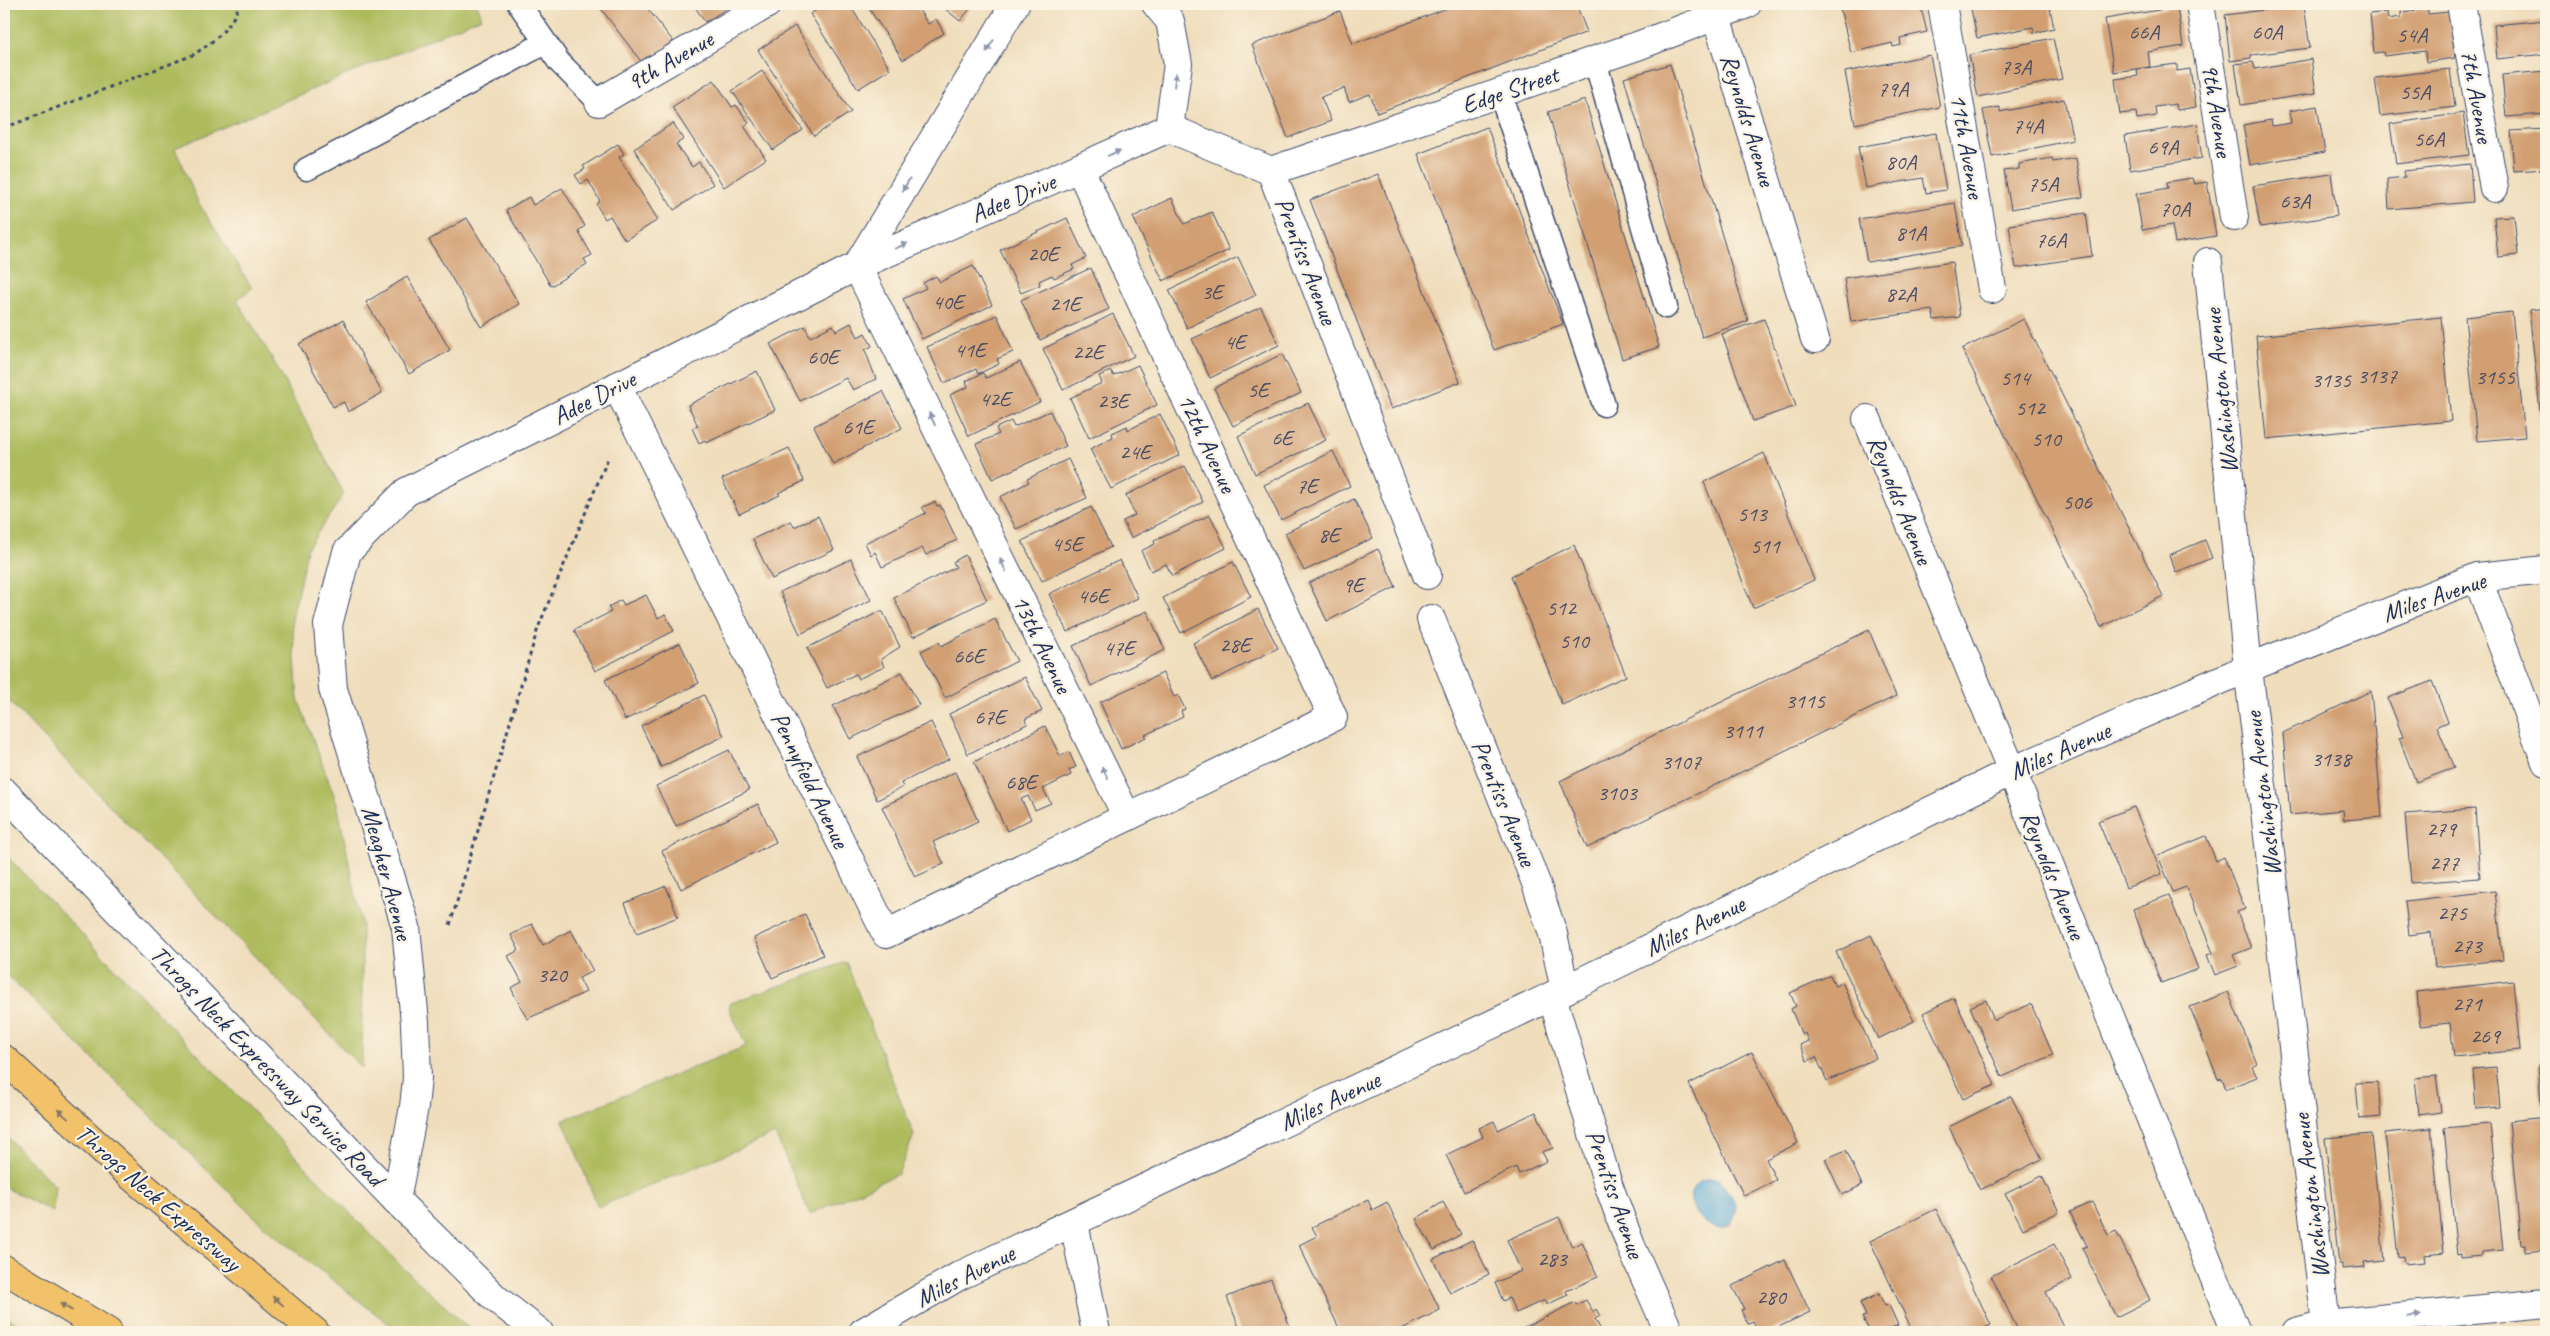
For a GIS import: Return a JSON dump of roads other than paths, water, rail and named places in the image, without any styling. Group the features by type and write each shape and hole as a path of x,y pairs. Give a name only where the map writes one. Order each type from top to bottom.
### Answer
{"highway":[{"name":"Throgs Neck Expressway","path":"4,1059 136,1181 315,1332"},
{"path":"4,1269 108,1332"}],"street":[{"name":"9th Avenue","path":"599,102 767,4"},
{"path":"857,266 1015,4"},
{"path":"1156,4 1170,22 1178,64 1169,128"},
{"name":"Edge Street","path":"1271,171 1595,61 1715,10 1747,4"},
{"name":"11th Avenue","path":"1942,4 1992,289"},
{"name":"9th Avenue","path":"2200,4 2234,217"},
{"name":"7th Avenue","path":"2461,4 2494,188"},
{"name":"Reynolds Avenue","path":"1715,10 1815,339"},
{"name":"Adee Drive","path":"347,552 406,492 857,266 1169,128"},
{"name":"Prentiss Avenue","path":"1169,128 1271,171 1427,575"},
{"name":"12th Avenue","path":"1080,169 1333,717 1127,817"},
{"name":"Washington Avenue","path":"2208,262 2248,668 2326,1324"},
{"name":"13th Avenue","path":"857,266 1127,817"},
{"name":"Pennyfield Avenue","path":"617,386 886,934 1127,817"},
{"name":"Reynolds Avenue","path":"1867,419 2012,772 2236,1332"},
{"name":"Meagher Avenue","path":"347,552 328,625 333,689 406,927 415,1023 417,1078 414,1107 396,1200"},
{"name":"Miles Avenue","path":"863,1332 959,1276 1559,993 2012,772 2248,668 2476,577 2546,570"},
{"path":"2476,577 2546,762"},
{"name":"Prentiss Avenue","path":"1431,619 1539,892 1553,934 1559,993 1607,1181 1631,1246 1669,1332"},
{"name":"Throgs Neck Expressway Service Road","path":"4,792 396,1200 496,1298 539,1332"},
{"path":"1074,1223 1096,1332"},
{"path":"2296,1332 2326,1324 2546,1303"}],"lane":[{"path":"519,4 559,62 599,102"},
{"path":"307,169 545,43"},
{"path":"1595,61 1666,307"},
{"path":"1500,93 1604,405"}],"water":[{"path":"1710,1178 1720,1180 1734,1202 1734,1217 1727,1226 1718,1228 1708,1224 1698,1216 1692,1205 1691,1194 1696,1184"}]}
